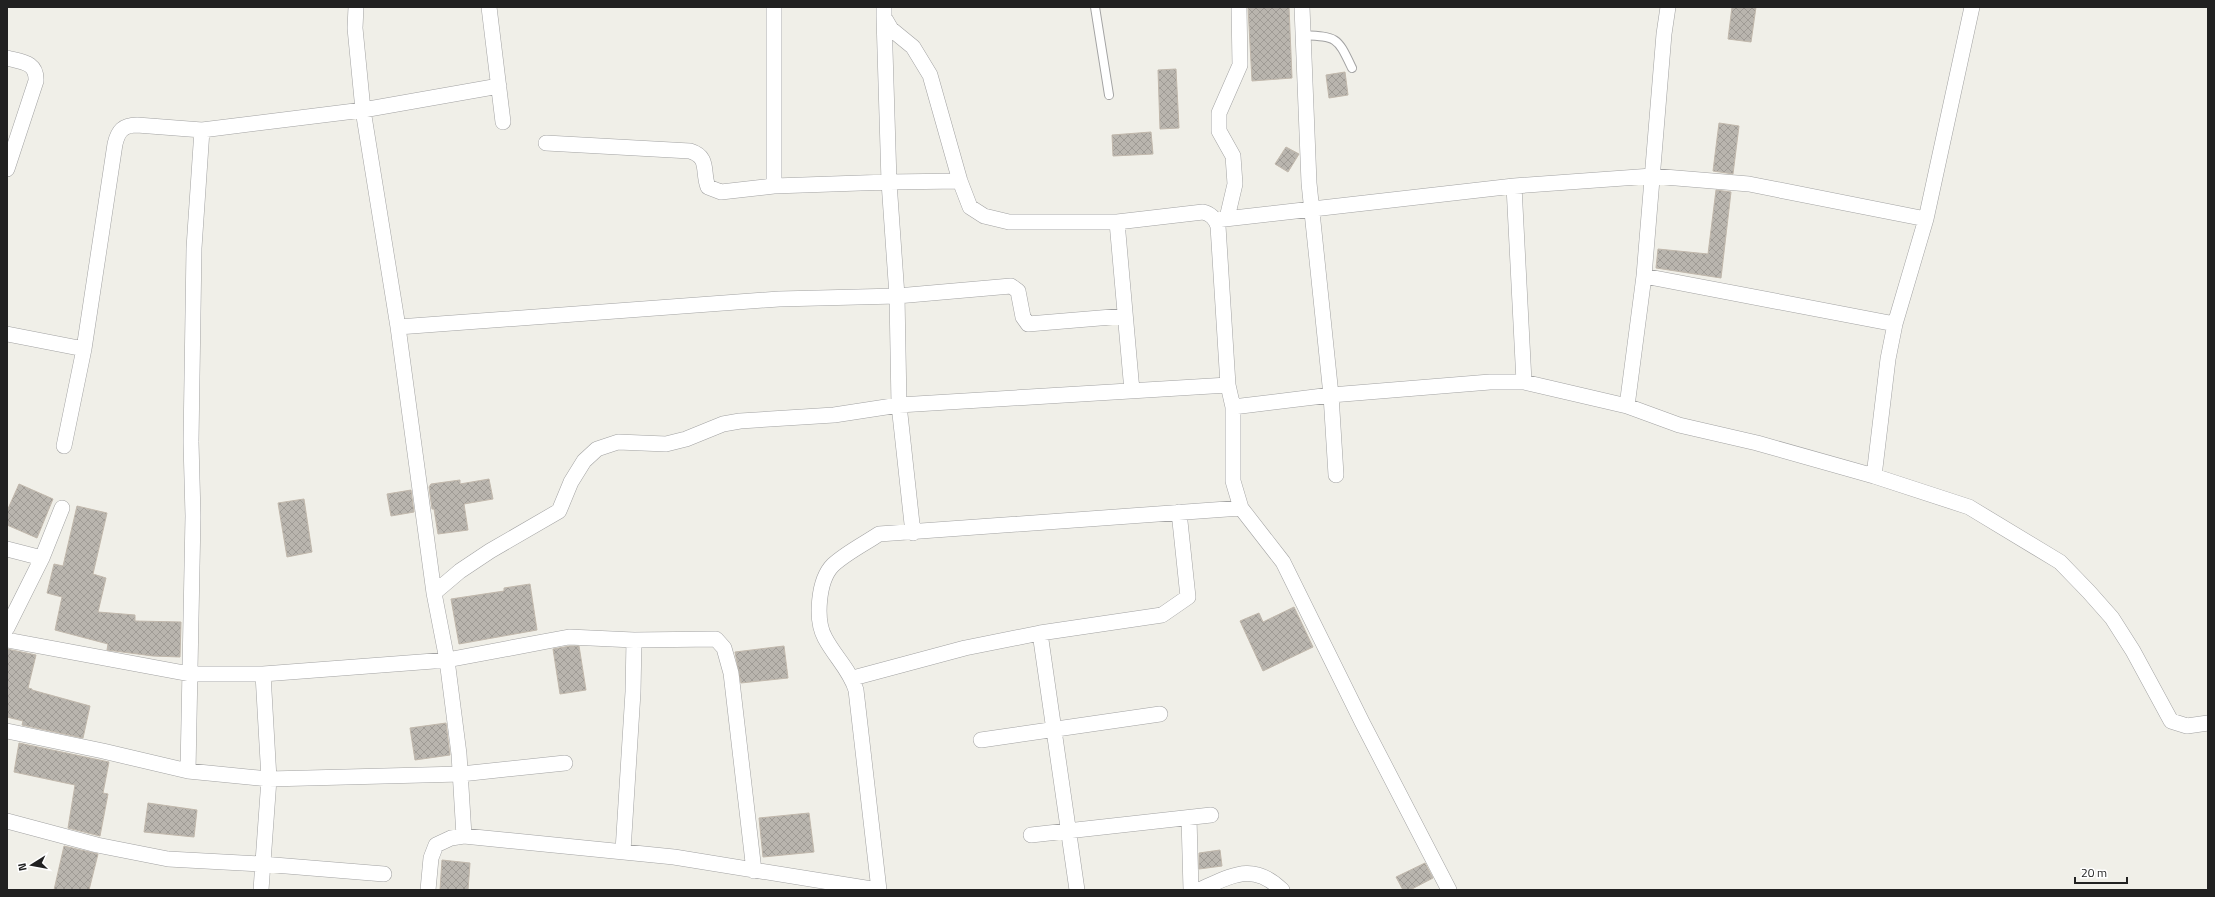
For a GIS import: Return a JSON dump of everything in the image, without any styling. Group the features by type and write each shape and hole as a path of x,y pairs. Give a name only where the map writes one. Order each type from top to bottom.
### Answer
{"street":[{"path":"356,7 355,28 364,110 398,327 434,593 447,660 461,774 464,836"},
{"path":"489,7 503,122"},
{"path":"774,7 774,186"},
{"path":"1239,7 1240,65 1219,113 1219,131 1233,156 1235,177 1235,184 1218,226 1228,384 1232,407 1233,481 1241,508 1283,562 1362,722 1449,890"},
{"path":"1302,7 1312,209 1331,396 1336,475"},
{"path":"1627,406 1644,276 1664,34 1668,7"},
{"path":"1874,476 1888,359 1895,324 1926,219 1972,7"},
{"path":"884,12 891,28 913,47 930,74 960,181 970,207 984,216 1009,222 1117,222 1203,212 1221,219 1514,186 1652,176 1749,184 1926,219"},
{"path":"884,12 889,182 897,296 899,405 913,533"},
{"path":"7,58 28,63 34,68 36,74 36,81 7,169"},
{"path":"64,446 84,349 117,134 128,125 202,130 364,110 499,86"},
{"path":"188,771 194,248 202,130"},
{"path":"546,143 690,151 702,157 705,163 705,180 708,187 720,192 774,186 960,181"},
{"path":"1514,186 1524,382"},
{"path":"1117,222 1124,316 1132,392"},
{"path":"1644,276 1895,324"},
{"path":"398,327 779,299 897,296 1011,286 1018,291 1023,316 1028,324 1124,316"},
{"path":"7,334 84,349"},
{"path":"1232,407 1331,396 1490,382 1524,382 1627,406 1679,424 1757,443 1874,476 1969,507 2060,562 2112,618 2133,651 2171,721 2186,726 2208,723"},
{"path":"434,593 460,571 490,551 559,511 571,482 584,461 597,449 618,442 666,444 686,439 723,424 740,421 834,414 899,405 1132,392 1228,384"},
{"path":"7,628 42,558 62,508"},
{"path":"428,890 431,858 436,844 447,839 464,836 623,851 715,863 754,871 879,890 856,690 852,678 823,636 820,622 819,602 824,582 832,566 879,534 913,533 1241,508"},
{"path":"852,678 965,648 1040,633 1162,615 1188,597 1179,512"},
{"path":"7,549 42,558"},
{"path":"1040,633 1077,890"},
{"path":"7,640 190,674 263,674 447,660 569,637 634,640 716,639 724,648 731,673 754,871"},
{"path":"623,851 633,692 634,640"},
{"path":"261,890 269,779 263,674"},
{"path":"981,740 1160,714"},
{"path":"7,731 188,771 269,779 461,774 565,762"},
{"path":"1031,835 1211,815"},
{"path":"1189,818 1191,890"},
{"path":"7,821 97,846 168,859 262,864 384,874"},
{"path":"1199,890 1232,876 1255,873 1269,878 1282,890"}],"lane":[{"path":"1095,7 1109,95"},
{"path":"1303,35 1332,37 1341,44 1352,68"}],"building":[{"path":"1248,7 1289,7 1292,78 1252,81"},
{"path":"1732,7 1756,7 1751,42 1728,39"},
{"path":"1176,69 1179,128 1160,129 1158,70"},
{"path":"1345,72 1348,95 1329,98 1326,75"},
{"path":"1719,123 1739,126 1733,174 1713,171"},
{"path":"1151,132 1153,154 1113,156 1112,135"},
{"path":"1286,147 1299,154 1288,172 1275,164"},
{"path":"1716,190 1731,192 1721,278 1656,268 1658,249 1708,254"},
{"path":"489,479 493,499 464,504 468,530 438,534 434,509 432,509 429,487 431,484 460,480 460,484"},
{"path":"19,484 53,499 37,538 7,525 7,511"},
{"path":"411,490 414,512 391,516 387,494"},
{"path":"304,499 312,552 287,557 278,503"},
{"path":"77,506 107,513 93,574 106,578 98,612 135,615 135,621 181,622 180,657 153,656 107,650 108,644 55,630 62,597 47,593 54,564 63,566"},
{"path":"530,584 537,630 459,644 451,599 504,591 504,588"},
{"path":"1294,607 1313,647 1263,671 1240,621 1259,613 1263,622"},
{"path":"579,646 586,690 560,694 553,649"},
{"path":"784,646 788,678 741,683 735,652"},
{"path":"7,649 36,655 28,688 90,706 83,738 22,725 23,721 7,717"},
{"path":"446,723 450,755 415,760 410,728"},
{"path":"19,743 109,762 103,793 108,794 100,836 68,828 75,785 14,772"},
{"path":"148,803 197,810 194,837 144,832"},
{"path":"809,813 814,852 763,857 759,818"},
{"path":"64,846 98,854 89,890 54,890"},
{"path":"1220,850 1222,866 1199,869 1199,853"},
{"path":"442,860 470,863 468,890 440,890"},
{"path":"1425,863 1433,878 1410,890 1403,890 1396,877"}]}
